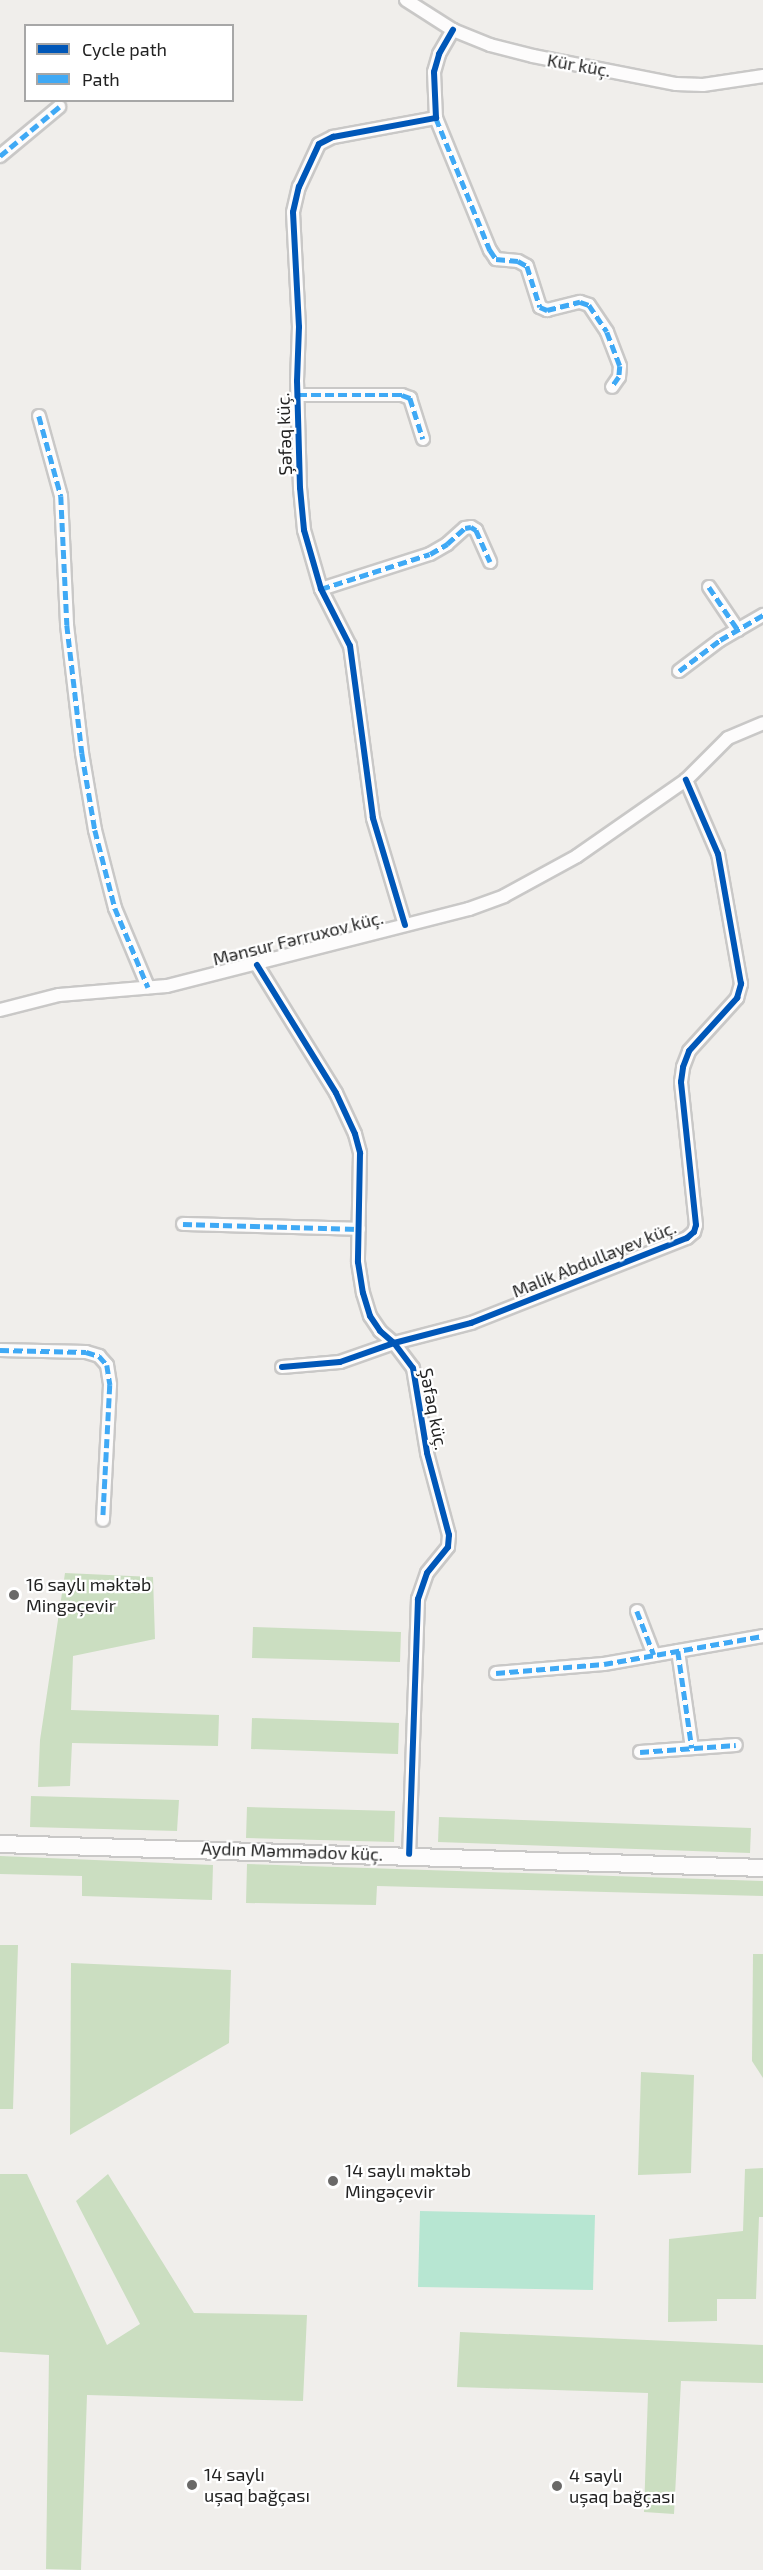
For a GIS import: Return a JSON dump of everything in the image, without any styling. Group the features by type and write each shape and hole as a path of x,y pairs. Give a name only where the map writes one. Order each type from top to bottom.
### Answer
{"street":[{"name":"Kür küç.","path":"406,0 453,30 490,45 533,56 676,84 703,85 763,76"},
{"path":"453,30 439,54 434,72 436,118 490,250 496,259 518,261 527,266 540,307 547,310 580,302 589,305 607,332 620,366 619,377 612,387"},
{"path":"0,156 59,107"},
{"name":"Şəfəq küç.","path":"405,926 373,818 350,646 321,589 304,530 298,395 299,327 293,212 299,187 319,144 333,136 436,118"},
{"path":"298,395 402,395 410,398 423,439"},
{"path":"39,416 61,496 68,625 82,753 95,830 115,908 148,987"},
{"path":"321,589 430,554 471,526 476,530 490,562"},
{"path":"709,587 738,630"},
{"path":"679,671 763,615"},
{"name":"Mənsur Fərruxov küç.","path":"0,1010 59,995 167,986 257,965 469,909 504,896 577,856 686,780 728,738 763,723"},
{"name":"Malik Abdullayev küç.","path":"282,1367 340,1362 394,1343 505,1312 687,1238 694,1232 696,1225 681,1082 683,1067 689,1051 736,998 741,984 718,854 686,780"},
{"name":"Şəfəq küç.","path":"257,965 336,1093 355,1134 360,1153 358,1262 370,1316 380,1331 394,1343 413,1368 427,1453 449,1535 448,1547 427,1573 418,1599 409,1854"},
{"path":"183,1224 359,1229"},
{"path":"0,1350 86,1352 99,1356 107,1365 110,1385 103,1520"},
{"path":"637,1611 654,1655"},
{"path":"496,1673 604,1664 763,1636"},
{"path":"678,1651 692,1748"},
{"path":"640,1752 736,1745"},
{"name":"Aydın Məmmədov küç.","path":"0,1844 409,1854 763,1868"}],"green space":[{"path":"65,1573 153,1577 155,1639 73,1656 71,1710 219,1715 218,1746 72,1743 70,1786 38,1787 40,1740"},
{"path":"253,1627 401,1632 400,1662 252,1658"},
{"path":"252,1718 399,1723 398,1754 251,1749"},
{"path":"31,1796 179,1800 177,1831 30,1827"},
{"path":"247,1807 395,1811 394,1842 246,1838"},
{"path":"439,1817 751,1828 750,1853 438,1842"},
{"path":"0,1856 213,1865 212,1900 82,1896 82,1876 0,1874"},
{"path":"247,1864 763,1881 763,1896 377,1886 376,1905 246,1903"},
{"path":"0,1945 18,1945 13,2109 0,2109"},
{"path":"753,1954 763,1954 763,2078 752,2061"},
{"path":"71,1963 231,1970 229,2043 70,2135"},
{"path":"641,2072 694,2075 691,2173 638,2175"},
{"path":"763,2168 763,2217 759,2217 756,2299 717,2299 717,2321 668,2322 669,2239 743,2231 745,2169"},
{"path":"0,2174 27,2174 107,2345 140,2324 76,2201 108,2174 194,2313 307,2315 303,2401 87,2395 81,2570 46,2569 49,2355 0,2352"},
{"path":"420,2211 595,2215 593,2290 418,2287"},
{"path":"460,2332 763,2345 763,2383 681,2381 674,2514 644,2512 648,2393 457,2387"}],"marked path":[{"path":"0,156 59,107"},
{"path":"436,118 490,250 496,259 518,261 527,266 540,307 547,310 580,302 589,305 607,332 620,366 619,377 612,387"},
{"path":"298,395 402,395 410,398 423,439"},
{"path":"39,416 61,496 67,625 82,753 95,830 115,908 148,987"},
{"path":"321,589 430,554 447,544 465,528 471,527 476,530 490,562"},
{"path":"709,587 738,630"},
{"path":"679,671 720,640 763,615"},
{"path":"183,1224 359,1229"},
{"path":"0,1350 86,1352 99,1356 107,1365 110,1385 103,1520"},
{"path":"637,1611 654,1655"},
{"path":"496,1673 604,1664 763,1636"},
{"path":"678,1651 692,1748"},
{"path":"640,1752 736,1745"}],"cycle path":[{"path":"405,925 373,818 350,646 321,589 304,530 300,488 297,381 299,327 293,212 299,187 319,144 333,137 436,118 434,72 439,54 453,30"},
{"path":"282,1367 340,1362 394,1343 471,1323 687,1238 694,1232 696,1225 681,1082 683,1067 689,1051 737,998 741,984 718,854 686,780"},
{"path":"257,965 336,1093 355,1134 360,1153 358,1262 363,1293 370,1316 380,1331 394,1343 413,1368 427,1453 449,1535 448,1547 427,1573 418,1599 409,1854"}],"place":[{"name":"16 saylı məktəb Mingəçevir","path":"14,1595"},
{"name":"14 saylı məktəb Mingəçevir","path":"333,2181"},
{"name":"14 saylı uşaq bağçası","path":"192,2485"},
{"name":"4 saylı uşaq bağçası","path":"557,2486"}]}
